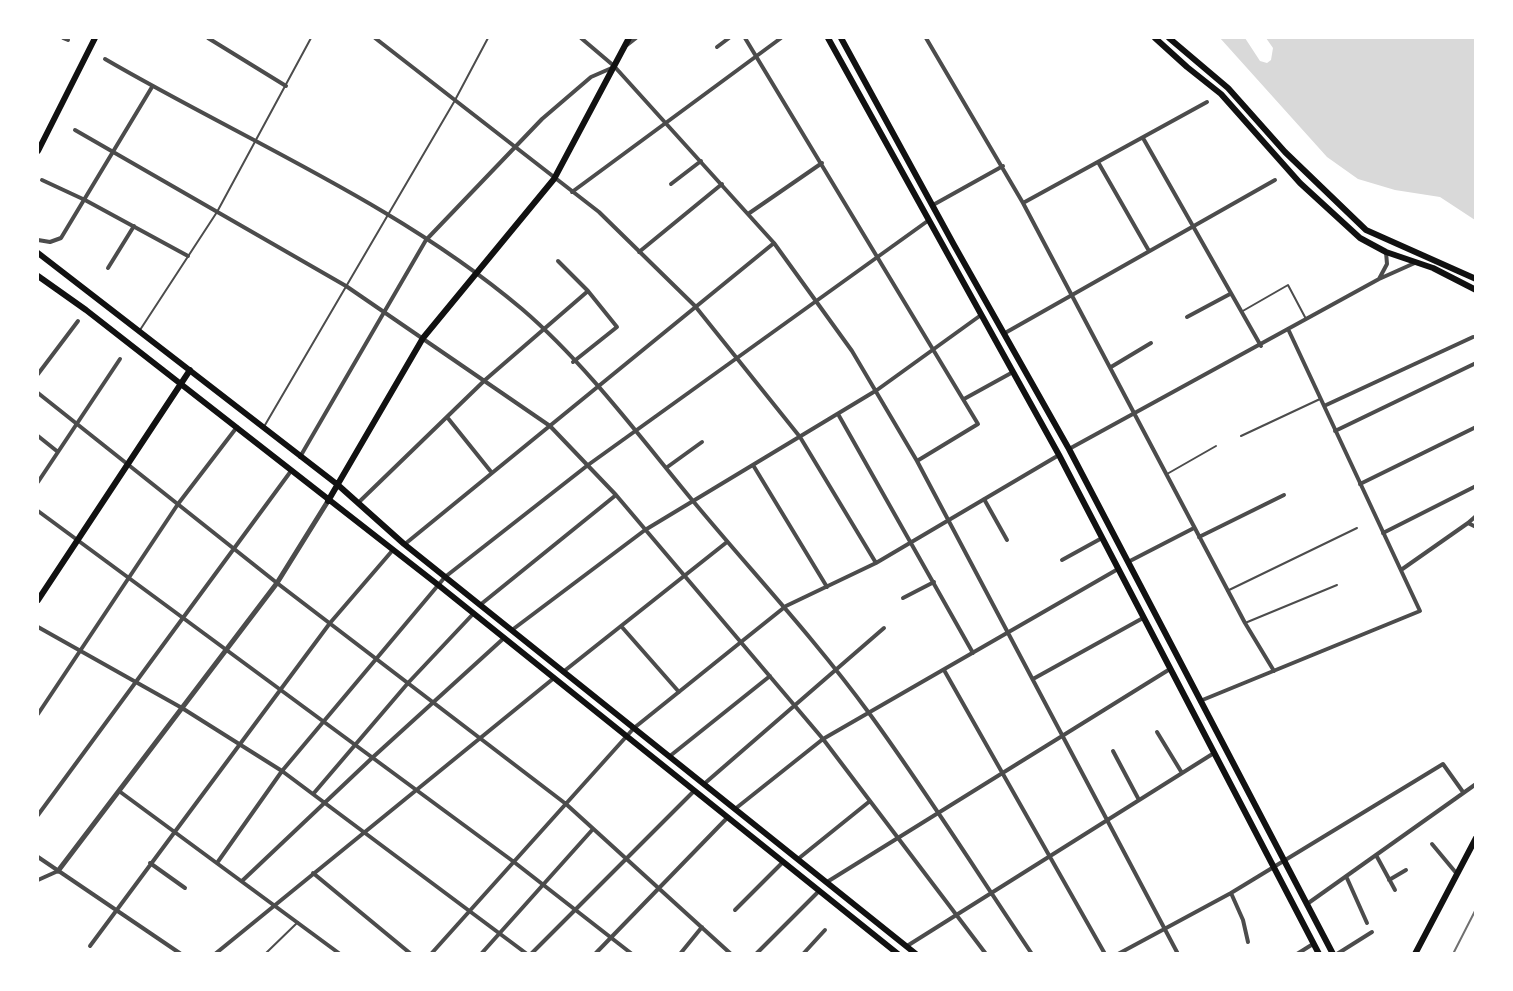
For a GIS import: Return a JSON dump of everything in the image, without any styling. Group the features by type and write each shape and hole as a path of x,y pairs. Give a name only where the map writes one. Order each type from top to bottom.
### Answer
{"main road":[{"path":"38,151 95,38"},
{"path":"328,501 423,338 554,179 629,38"},
{"path":"828,38 1059,455 1319,954"},
{"path":"841,38 1069,449 1335,954"},
{"path":"1155,38 1179,61 1215,89 1277,159 1339,221 1360,238 1386,252 1417,262 1476,290"},
{"path":"1169,38 1221,82 1285,152 1366,230 1476,279"},
{"path":"1215,89 1221,82"},
{"path":"38,253 338,486 404,544 916,954"},
{"path":"38,276 180,383 437,584 897,953"},
{"path":"38,600 190,370"},
{"path":"1131,595 1142,590"},
{"path":"1415,954 1476,838"}],"street":[{"path":"208,38 286,86"},
{"path":"375,38 454,102 599,212 695,306 800,437 876,563"},
{"path":"581,38 614,66 774,243 817,301 877,390 949,520 1178,954"},
{"path":"624,47 636,38"},
{"path":"717,47 729,38"},
{"path":"745,38 978,424 917,461"},
{"path":"572,192 781,38"},
{"path":"926,38 1023,203 1136,413 1227,591 1274,671"},
{"path":"105,60 388,215 475,273 543,329 635,430 728,542 786,606 869,712 1032,954"},
{"path":"300,457 426,240 513,147 591,77 614,66"},
{"path":"38,240 50,242 61,238 152,87"},
{"path":"1023,203 1207,102"},
{"path":"75,130 346,286 550,426 616,495 795,705 986,954"},
{"path":"1143,138 1261,346"},
{"path":"671,184 701,161"},
{"path":"1098,162 1149,251"},
{"path":"748,214 822,163"},
{"path":"933,205 1002,166"},
{"path":"42,180 85,200 188,256"},
{"path":"1005,333 1275,180"},
{"path":"639,252 722,184"},
{"path":"217,863 282,771 437,584 635,430 929,220"},
{"path":"108,268 134,226"},
{"path":"404,544 774,243"},
{"path":"1379,279 1387,264 1386,252"},
{"path":"558,261 588,291 617,327 573,362"},
{"path":"1069,449 1289,331 1379,279 1417,262"},
{"path":"357,504 485,380 588,291"},
{"path":"1187,317 1230,294"},
{"path":"511,630 645,530 877,390 981,314"},
{"path":"38,374 78,321"},
{"path":"1200,701 1420,611 1289,331"},
{"path":"1324,406 1473,337"},
{"path":"1111,367 1151,343"},
{"path":"38,482 120,359"},
{"path":"1335,431 1476,363"},
{"path":"964,399 1013,372"},
{"path":"38,393 277,582 566,804 730,954"},
{"path":"838,414 973,653"},
{"path":"447,417 492,473"},
{"path":"38,714 178,504 237,427"},
{"path":"1360,484 1476,427"},
{"path":"38,436 58,452"},
{"path":"666,468 702,442"},
{"path":"431,954 634,728 786,606 876,563 1059,455"},
{"path":"753,465 827,587"},
{"path":"38,814 291,471"},
{"path":"1383,533 1476,486"},
{"path":"480,605 616,495"},
{"path":"1199,537 1284,495"},
{"path":"984,499 1007,540"},
{"path":"38,880 58,871 277,582 328,501"},
{"path":"38,511 514,862 632,954"},
{"path":"1401,570 1468,524 1476,516"},
{"path":"1468,524 1476,527"},
{"path":"1128,562 1194,528"},
{"path":"1062,560 1102,538"},
{"path":"563,672 728,542"},
{"path":"90,946 330,623 392,551"},
{"path":"735,809 823,739 1118,569"},
{"path":"903,598 934,582"},
{"path":"314,793 408,683 473,614"},
{"path":"1033,679 1143,618"},
{"path":"621,626 679,692"},
{"path":"38,627 240,743 327,802 529,954 694,790"},
{"path":"704,784 884,628"},
{"path":"242,881 504,638"},
{"path":"944,669 1105,954"},
{"path":"826,882 1170,669"},
{"path":"669,756 770,676"},
{"path":"214,954 554,678"},
{"path":"1157,732 1182,773"},
{"path":"1113,751 1139,800"},
{"path":"907,946 1214,753"},
{"path":"1118,954 1231,893 1443,764 1463,792"},
{"path":"1307,904 1476,784"},
{"path":"119,791 340,954"},
{"path":"798,859 870,801"},
{"path":"595,954 728,817"},
{"path":"481,954 593,829"},
{"path":"1432,844 1457,873"},
{"path":"1376,855 1395,890"},
{"path":"38,857 181,954"},
{"path":"735,910 783,862"},
{"path":"150,863 185,888"},
{"path":"1389,880 1406,870"},
{"path":"313,873 411,954"},
{"path":"1346,876 1367,923"},
{"path":"756,954 819,890"},
{"path":"1231,893 1244,920 1248,942"},
{"path":"680,954 702,927"},
{"path":"803,954 825,930"},
{"path":"1335,954 1372,932"},
{"path":"1297,954 1314,944"}],"lane":[{"path":"140,330 217,212 312,38"},
{"path":"264,427 454,102 488,38"},
{"path":"1241,312 1288,285 1307,321"},
{"path":"1241,436 1320,399"},
{"path":"1167,474 1216,446"},
{"path":"1227,591 1357,528"},
{"path":"1245,623 1337,585"},
{"path":"264,954 298,922"}],"shaded area":[{"path":"1220,38 1245,38 1260,61 1267,63 1271,60 1273,48 1266,38 1475,38 1475,220 1440,197 1395,190 1358,179 1327,157"}],"railway":[{"path":"1453,954 1476,909"}]}
